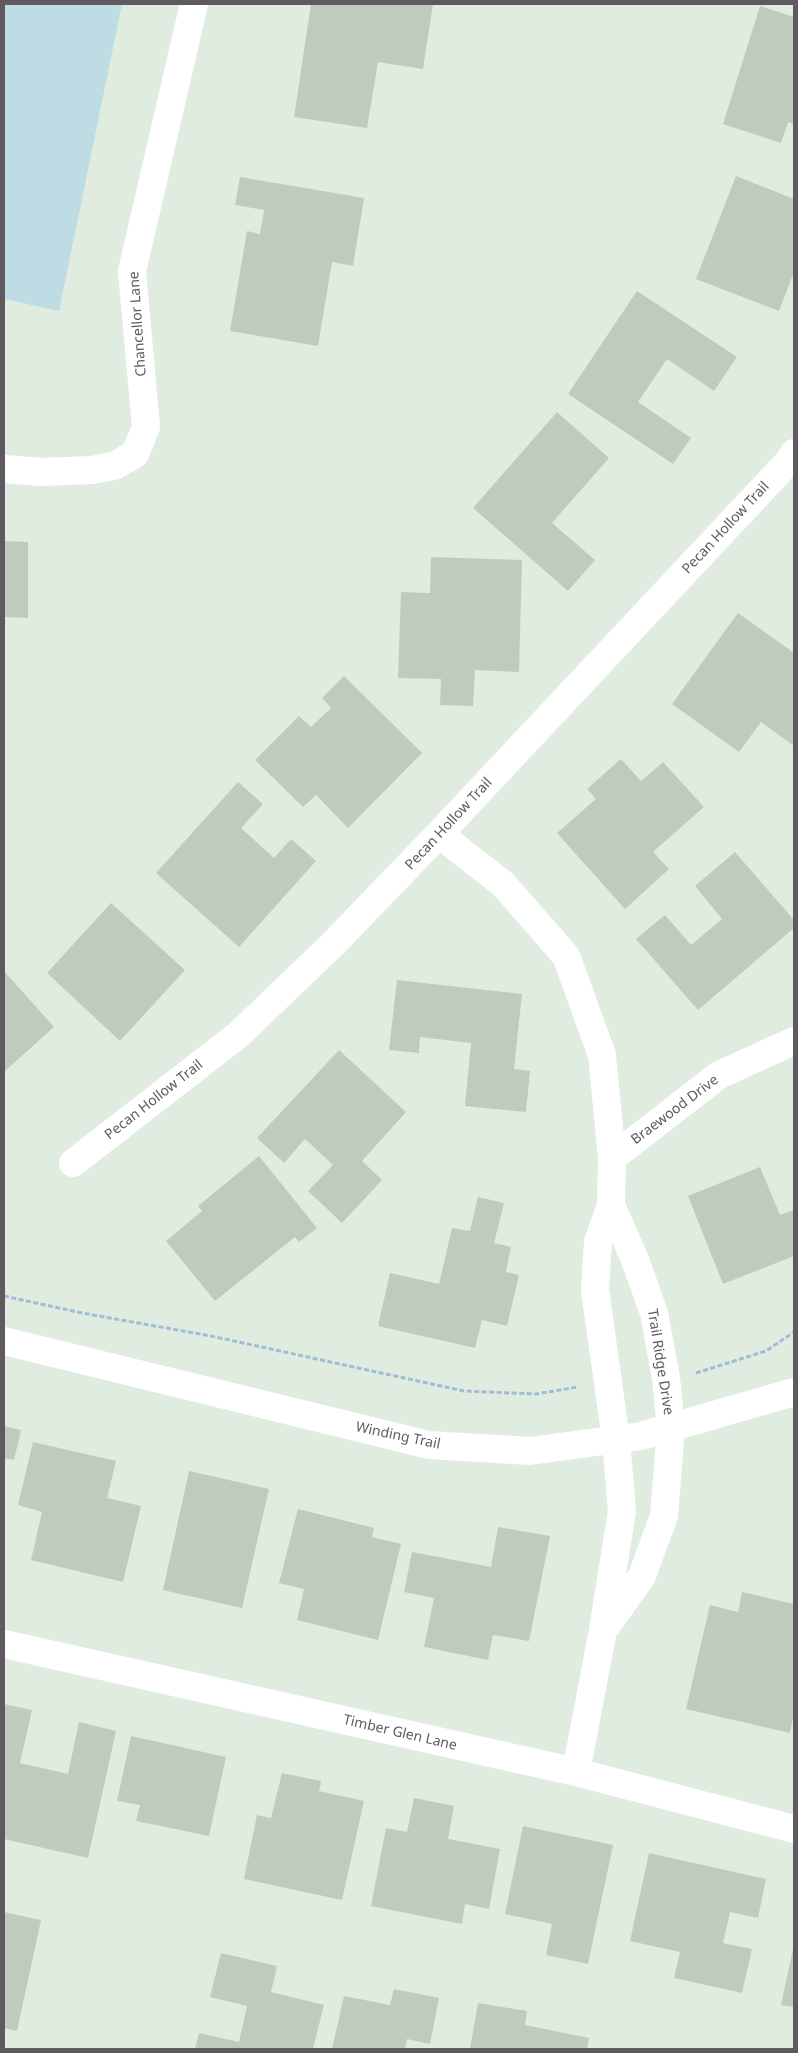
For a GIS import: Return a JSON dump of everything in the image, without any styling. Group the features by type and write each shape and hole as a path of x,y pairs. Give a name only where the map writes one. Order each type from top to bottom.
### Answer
{"street":[{"name":"Chancellor Lane","path":"4,469 41,472 92,470 114,466 135,454 146,427 132,271 194,4"},
{"name":"Pecan Hollow Trail","path":"73,1163 238,1035 333,944 439,834 788,462 794,453"},
{"name":"Trail Ridge Drive","path":"439,834 502,884 566,956 602,1055 612,1158 611,1205 598,1242 595,1290 616,1440 622,1511 603,1630 576,1772"},
{"name":"Braewood Drive","path":"612,1158 719,1075 794,1041"},
{"name":"Trail Ridge Drive","path":"603,1630 642,1576 664,1516 670,1428 666,1378 654,1313 635,1260 611,1205"},
{"name":"Winding Trail","path":"4,1341 430,1445 530,1451 616,1440 641,1436 794,1392"},
{"name":"Timber Glen Lane","path":"4,1644 576,1772 794,1829"}],"path":[{"path":"4,1296 82,1313 211,1336 464,1391 536,1394 608,1384"},
{"path":"666,1378 698,1373 766,1350 794,1332"}],"shaded area":[{"path":"4,4 122,4 59,311 4,299"}],"building":[{"path":"311,4 433,4 423,69 378,62 367,128 294,117"},
{"path":"760,6 794,17 794,124 788,122 781,143 723,124"},
{"path":"736,176 794,199 794,272 779,311 696,279"},
{"path":"240,177 364,198 353,266 332,262 318,346 230,331 247,231 260,234 264,210 235,205"},
{"path":"637,291 737,357 714,391 667,359 638,402 691,438 673,464 568,394"},
{"path":"557,412 609,458 552,523 595,560 568,591 473,508"},
{"path":"4,541 28,542 28,618 4,617"},
{"path":"431,557 522,560 519,672 475,670 473,706 440,705 441,679 398,678 401,592 430,593"},
{"path":"738,613 794,653 794,746 761,722 739,752 672,704"},
{"path":"344,676 422,753 348,828 316,795 303,807 255,760 299,716 311,727 331,708 322,698"},
{"path":"621,759 641,781 663,762 704,807 653,852 669,869 625,909 557,833 596,799 587,789"},
{"path":"238,782 263,804 241,828 274,858 291,839 316,861 239,947 156,873"},
{"path":"735,852 794,920 794,928 698,1010 636,939 665,915 691,945 722,919 695,886"},
{"path":"111,903 185,970 120,1041 47,973"},
{"path":"4,971 54,1027 4,1072"},
{"path":"397,980 522,994 514,1069 530,1071 526,1112 465,1106 471,1043 420,1037 419,1053 389,1050"},
{"path":"339,1050 406,1112 362,1161 382,1180 342,1223 308,1191 333,1165 305,1139 284,1163 257,1138"},
{"path":"259,1156 317,1228 299,1242 295,1237 215,1301 166,1241 202,1211 198,1206"},
{"path":"760,1167 780,1215 794,1210 794,1256 723,1284 688,1196"},
{"path":"478,1197 504,1203 494,1243 511,1247 506,1272 519,1275 507,1326 482,1320 475,1348 378,1326 390,1273 439,1284 452,1228 470,1231"},
{"path":"4,1426 21,1430 14,1460 4,1458"},
{"path":"33,1442 116,1461 107,1498 141,1506 123,1582 31,1560 42,1512 18,1505"},
{"path":"189,1471 269,1489 242,1608 163,1590"},
{"path":"298,1509 374,1528 372,1537 401,1544 378,1640 297,1620 304,1589 279,1583"},
{"path":"498,1527 550,1536 529,1641 493,1635 488,1660 424,1647 434,1598 404,1592 412,1552 491,1567"},
{"path":"742,1592 794,1604 794,1712 790,1733 686,1709 710,1605 738,1612"},
{"path":"4,1704 32,1710 20,1763 68,1774 79,1722 116,1731 88,1858 4,1839"},
{"path":"131,1736 226,1757 209,1836 136,1821 140,1805 117,1801"},
{"path":"282,1773 321,1781 319,1791 364,1801 342,1900 244,1879 257,1815 271,1818"},
{"path":"414,1798 454,1806 448,1839 500,1849 489,1909 465,1904 462,1924 371,1906 386,1828 407,1832"},
{"path":"523,1826 613,1845 588,1964 546,1955 552,1924 505,1914"},
{"path":"649,1853 766,1879 758,1918 730,1912 723,1943 752,1949 742,1993 674,1978 680,1952 630,1941"},
{"path":"4,1912 41,1920 17,2031 4,2028"},
{"path":"794,1949 794,2007 781,2005"},
{"path":"221,1953 277,1966 271,1992 324,2005 313,2049 195,2049 199,2033 239,2042 247,2006 210,1997"},
{"path":"394,1989 439,1998 430,2044 407,2039 405,2049 332,2049 344,1996 390,2005"},
{"path":"478,2003 527,2011 525,2025 589,2038 587,2049 470,2049"}]}
